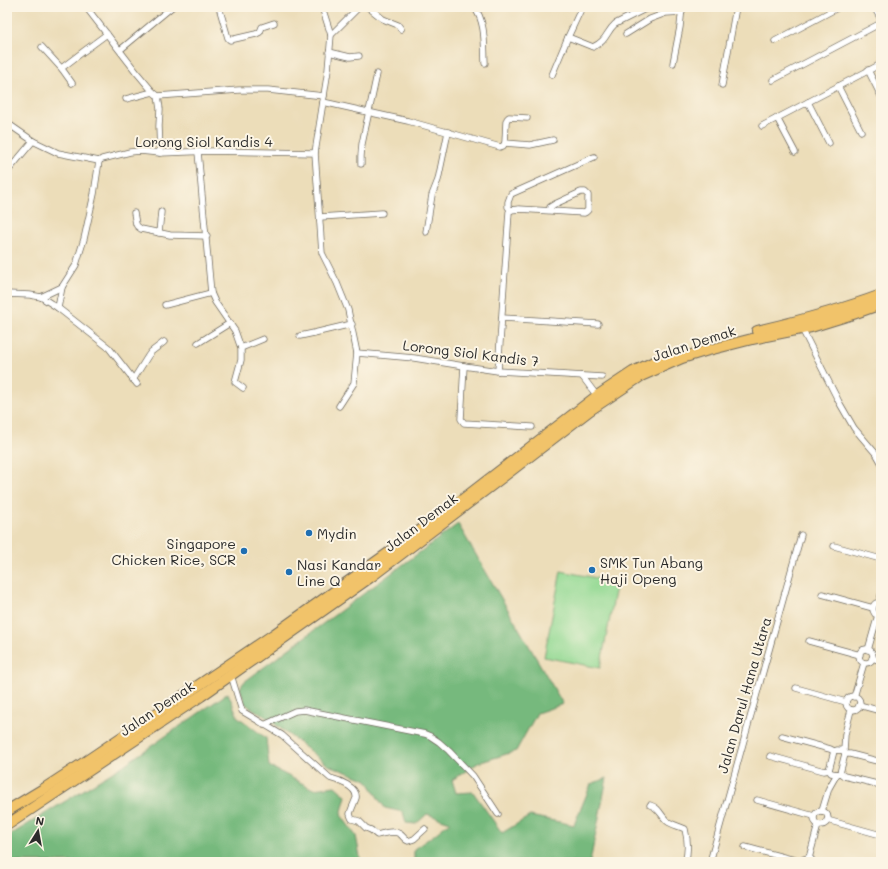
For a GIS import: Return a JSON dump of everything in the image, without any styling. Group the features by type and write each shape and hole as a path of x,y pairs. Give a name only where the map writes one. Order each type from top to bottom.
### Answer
{"highway":[{"name":"Jalan Demak","path":"7,811 85,762 273,635 449,510 597,396 633,372 660,360 714,342 795,322 860,303 881,295"},
{"name":"Jalan Demak","path":"7,825 231,675 372,576 590,410 641,376 682,358 705,351 752,339 811,327 881,304"}],"street":[{"path":"86,7 155,94 160,109 160,153"},
{"path":"120,50 172,7"},
{"path":"219,7 228,38 230,40 256,34 260,32 262,26 274,23"},
{"path":"322,7 331,35 328,70 315,153 322,253 348,310 357,353 354,382 339,406"},
{"path":"331,35 359,7"},
{"path":"368,7 383,19 398,25 401,29"},
{"path":"474,7 483,27 485,63"},
{"path":"552,75 582,7"},
{"path":"568,36 593,47 606,37 612,26 649,7"},
{"path":"722,85 736,7"},
{"path":"774,41 840,7"},
{"path":"874,7 881,19"},
{"path":"626,34 650,19 682,9 673,63"},
{"path":"773,80 881,23"},
{"path":"62,69 107,34"},
{"path":"42,47 62,69 72,83"},
{"path":"329,52 350,57 359,56"},
{"path":"762,126 881,64"},
{"path":"868,70 881,96"},
{"path":"361,164 360,156 377,74"},
{"path":"838,86 861,131"},
{"path":"126,98 155,94 268,90 324,99 500,147 505,143 530,145 553,140"},
{"path":"808,102 829,143"},
{"path":"505,143 507,119 509,117 527,118"},
{"path":"777,118 795,152"},
{"name":"Lorong Siol Kandis 4","path":"7,123 33,141 58,153 99,161 102,158 134,152 315,153"},
{"path":"426,232 432,195 438,180 448,132"},
{"path":"7,172 33,141"},
{"path":"198,152 207,236 211,294 230,324 236,330 241,348 241,360 235,382 243,388"},
{"path":"511,210 508,207 511,194 594,157"},
{"path":"58,308 62,287 76,266 84,238 94,194 99,161"},
{"path":"511,210 519,209 550,211 584,213 588,210 588,195 585,192 581,192 550,207 550,211"},
{"path":"498,370 509,212 511,210"},
{"path":"159,233 161,212"},
{"path":"134,213 136,224 139,228 170,235 207,236"},
{"path":"320,218 382,213"},
{"path":"41,297 62,287"},
{"path":"7,294 41,297 58,308 109,348 135,382 148,356 164,342"},
{"path":"165,305 211,294"},
{"path":"502,318 598,324"},
{"path":"198,344 230,324"},
{"path":"300,336 352,324"},
{"path":"802,329 854,428 881,462"},
{"path":"241,348 263,339"},
{"name":"Lorong Siol Kandis 7","path":"357,353 414,358 498,370 602,377"},
{"path":"464,366 461,419 464,422 532,427"},
{"path":"582,376 597,396"},
{"name":"Jalan Darul Hana Utara","path":"710,862 801,535"},
{"path":"834,546 881,558"},
{"path":"822,594 873,608"},
{"path":"873,608 875,604 880,602 881,595"},
{"path":"868,650 879,615 873,612 873,608"},
{"path":"809,641 860,655"},
{"path":"864,663 860,660 860,655 863,650 868,650"},
{"path":"868,650 872,654 872,658"},
{"path":"872,658 881,660"},
{"path":"864,663 868,663 872,658"},
{"path":"854,697 864,663"},
{"path":"231,675 242,711 282,735 330,778 337,780 354,790 356,798 351,810 352,818 359,821 366,828 377,835 383,833 396,833 400,834 405,841 408,842 425,829"},
{"path":"796,688 846,702"},
{"path":"846,702 850,697 854,697"},
{"path":"854,697 859,701 859,705"},
{"path":"846,702 847,707 851,710"},
{"path":"851,710 857,709 859,705"},
{"path":"859,705 881,711"},
{"path":"264,725 295,711 304,710 430,736 449,750 473,776 498,814"},
{"path":"822,812 834,773 845,753 845,734 851,710"},
{"path":"834,773 836,750 845,734"},
{"path":"782,736 830,749 841,750 845,753 881,762"},
{"path":"770,756 881,785"},
{"path":"757,800 814,816"},
{"path":"650,805 655,807 671,824 685,829 688,846 685,862"},
{"path":"814,816 818,812 822,812"},
{"path":"822,812 826,814 827,820"},
{"path":"814,816 814,821 818,825"},
{"path":"818,825 824,824 827,820"},
{"path":"827,820 881,835"},
{"path":"745,846 802,862 805,858 811,860 818,825"}],"green space":[{"path":"458,524 563,704 537,713 516,751 478,763 452,780 456,793 473,792 502,833 530,816 574,825 591,784 607,778 590,862 414,862 414,849 450,822 427,814 416,824 406,823 403,812 385,808 367,780 328,765 266,717 245,704 240,688 244,682"},
{"path":"561,571 617,582 600,668 544,657"},
{"path":"228,693 238,717 266,738 269,766 313,789 335,786 346,796 341,815 356,836 361,862 7,862 7,837 121,767"}],"place":[{"name":"Mydin","path":"309,533"},
{"name":"Singapore Chicken Rice, SCR","path":"244,551"},
{"name":"SMK Tun Abang Haji Openg","path":"592,570"},
{"name":"Nasi Kandar Line Q","path":"289,572"}]}
